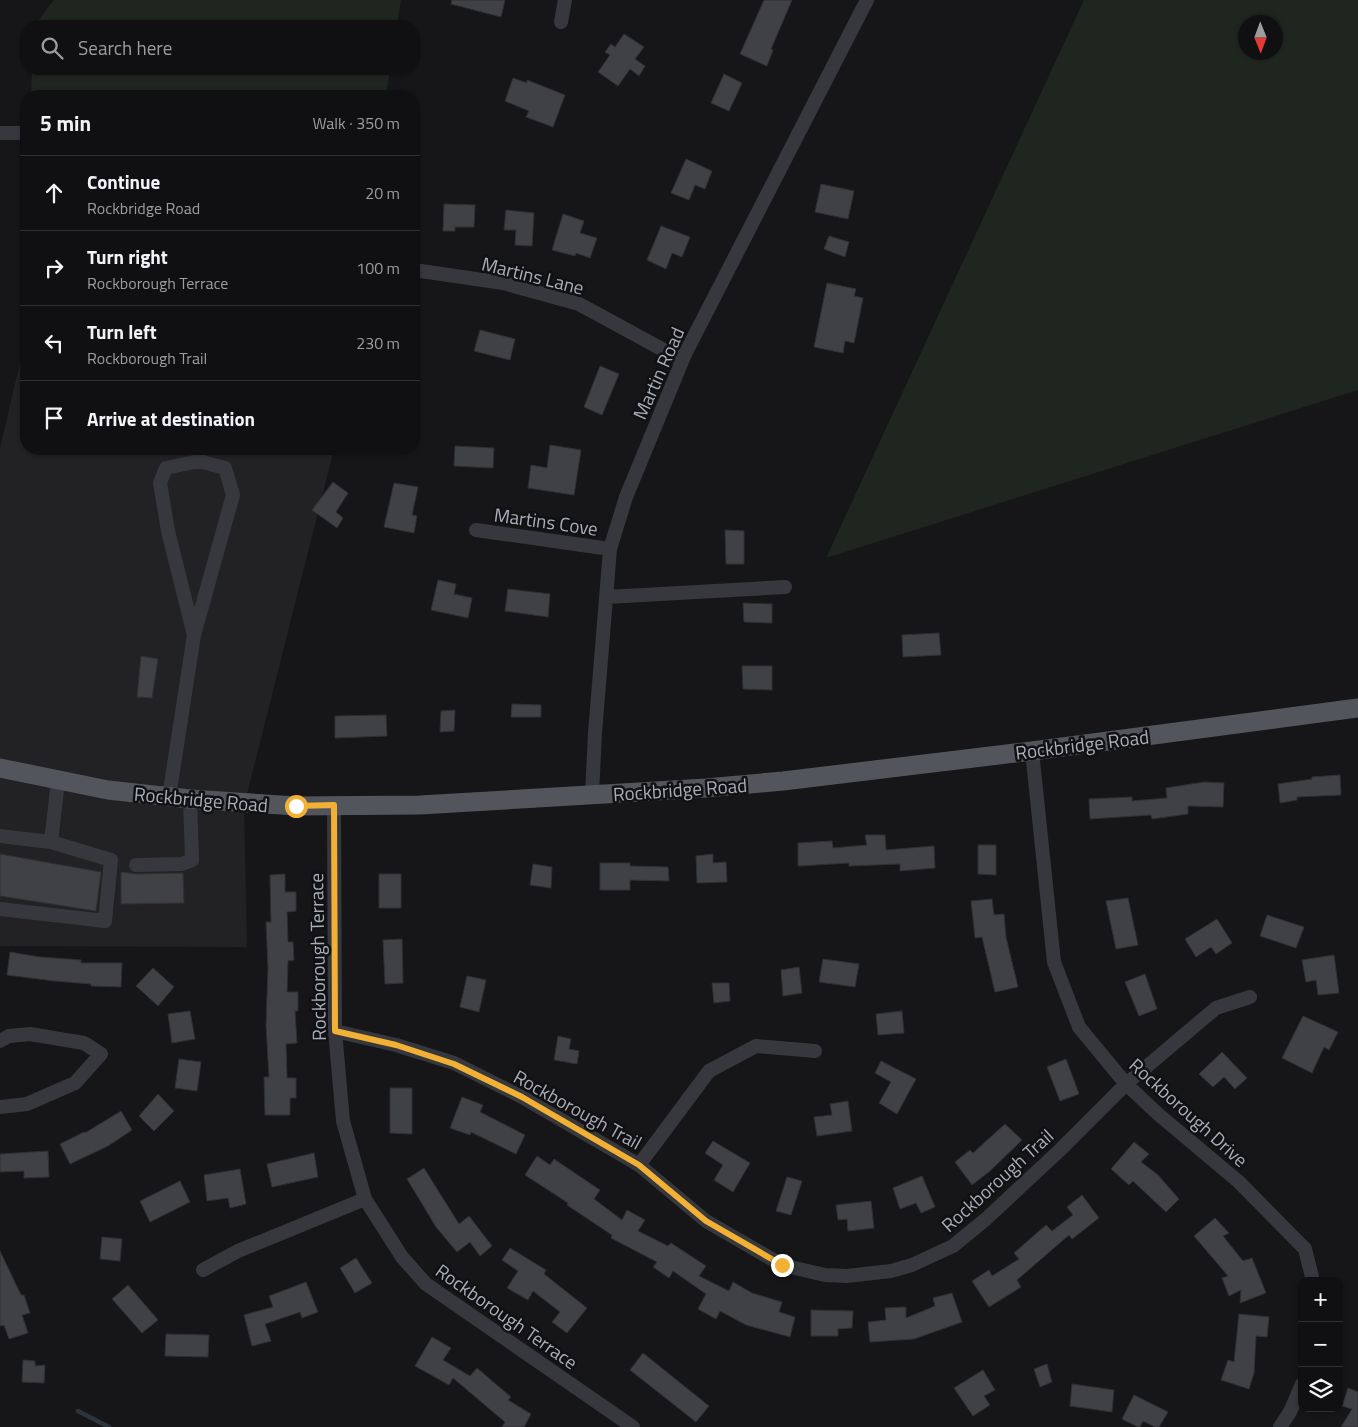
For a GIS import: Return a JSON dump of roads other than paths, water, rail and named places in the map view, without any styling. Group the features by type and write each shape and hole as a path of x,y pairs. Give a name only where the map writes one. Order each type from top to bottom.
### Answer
{"main road":[{"name":"Rockbridge Road","path":"0,768 58,781 169,798 296,806 420,805 706,788 783,781 1032,751 1358,708"}],"street":[{"path":"561,22 565,0"},
{"name":"Martin Road","path":"592,794 610,549 626,497 682,360 867,0"},
{"path":"0,133 20,133"},
{"name":"Martins Lane","path":"421,271 503,284 580,304 682,360"},
{"path":"169,798 194,636 233,495 225,468 199,461 166,468 160,483 168,531 194,636"},
{"name":"Martins Cove","path":"476,530 610,549"},
{"path":"607,597 785,587"},
{"name":"Rockborough Drive","path":"1032,751 1054,962 1078,1027 1126,1084 1158,1114 1239,1182 1304,1249 1312,1277"},
{"path":"51,842 58,781"},
{"path":"136,864 182,864 192,860 190,799"},
{"name":"Rockborough Terrace","path":"334,805 335,1031 343,1121 365,1198 402,1257 426,1284 633,1427"},
{"path":"0,836 51,842 111,860 105,921 0,909"},
{"name":"Rockborough Trail","path":"335,1031 396,1045 454,1064 522,1097 639,1165 706,1221 782,1265 825,1274 847,1276 884,1272 912,1265 953,1246 986,1220 1126,1084 1216,1008 1250,997"},
{"path":"0,1041 9,1036 30,1034 84,1043 101,1054 75,1083 27,1104 0,1107"},
{"path":"639,1165 710,1071 756,1046 815,1051"},
{"path":"203,1270 238,1251 365,1198"},
{"path":"1280,1427 1290,1412 1298,1393"}],"waterway":[{"path":"78,1411 109,1427"}]}
